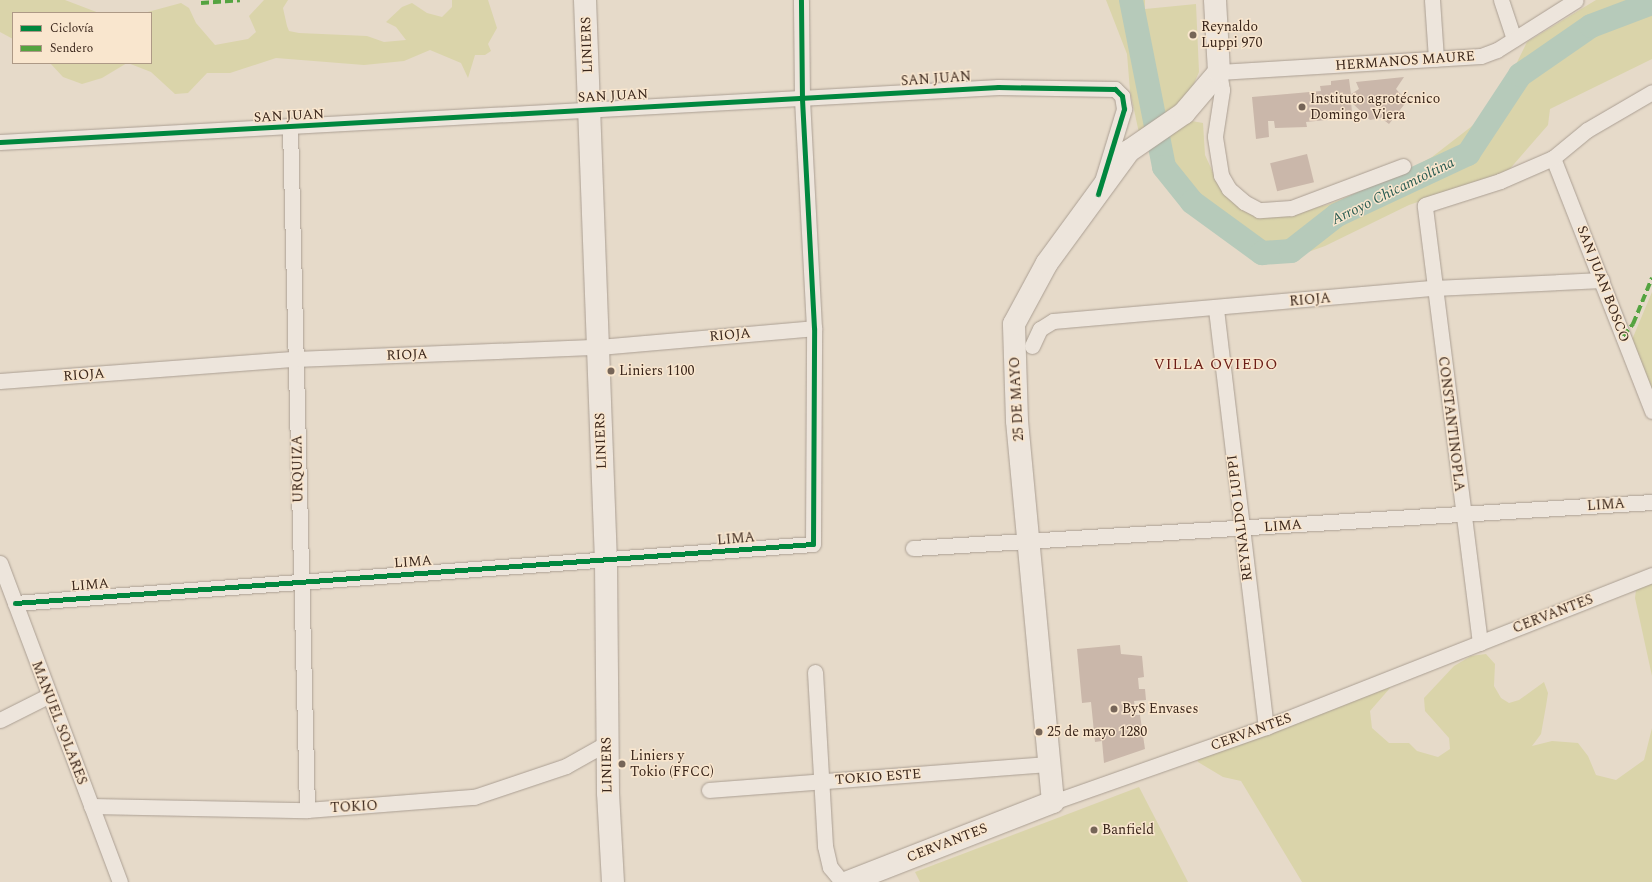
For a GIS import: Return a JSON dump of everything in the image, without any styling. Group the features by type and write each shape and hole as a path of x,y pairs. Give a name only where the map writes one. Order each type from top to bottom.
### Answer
{"street":[{"name":"LINIERS","path":"585,0 606,562 607,743 612,882"},
{"path":"801,0 802,99 814,328"},
{"path":"1215,0 1219,72 1222,90 1215,136 1221,175 1229,189 1244,202 1259,210 1291,208 1403,166"},
{"path":"1432,0 1436,59"},
{"path":"1501,0 1514,39"},
{"name":"HERMANOS MAURE","path":"1219,72 1481,56 1514,39 1576,0"},
{"name":"25 DE MAYO","path":"1053,802 1047,764 1030,539 1017,421 1014,324 1047,263 1129,151 1184,113 1219,72"},
{"name":"SAN JUAN","path":"0,142 290,128 589,109 802,99 998,87 1115,89 1122,96 1124,109 1098,194"},
{"path":"1552,158 1586,130 1652,92"},
{"name":"URQUIZA","path":"290,128 300,582 307,810"},
{"name":"CONSTANTINOPLA","path":"1480,643 1462,514 1425,205 1500,181 1552,158"},
{"name":"SAN JUAN BOSCO","path":"1552,158 1602,280 1652,411"},
{"name":"RIOJA","path":"1032,346 1040,329 1053,321 1216,309 1434,288 1602,280"},
{"name":"REYNALDO LUPPI","path":"1216,309 1266,727"},
{"name":"RIOJA","path":"0,381 296,359 598,347 814,328"},
{"name":"LIMA","path":"15,603 300,582 606,562 813,544 814,328"},
{"name":"LIMA","path":"913,548 1030,539 1241,528 1652,502"},
{"name":"MANUEL SOLARES","path":"0,563 48,696 120,882"},
{"name":"CERVANTES","path":"848,882 879,876 1053,802 1266,727 1652,575"},
{"path":"815,672 827,856 842,882"},
{"path":"0,720 48,696"},
{"name":"TOKIO","path":"91,806 307,810 474,797 566,766 607,743"},
{"name":"TOKIO ESTE","path":"709,790 1047,764"}],"shaded area":[{"path":"0,0 65,0 96,12 12,12 12,38 0,32"},
{"path":"264,0 288,0 283,8 289,31 299,33 367,36 384,42 406,40 396,27 386,22 402,7 412,3 427,13 442,17 452,7 452,0 488,0 497,28 488,44 491,51 485,55 475,55 468,78 461,63 430,50 404,61 364,65 276,58 230,73 207,73 188,93 175,94 151,72 131,64 152,64 152,12 148,12 181,3 189,8 196,23 215,45 248,39 256,32 249,16"},
{"path":"1106,0 1145,0 1145,9 1196,4 1199,72 1183,109 1175,106 1186,120 1203,123 1205,155 1216,179 1230,198 1243,210 1255,216 1274,217 1327,205 1394,178 1432,157 1494,109 1527,42 1596,0 1652,0 1652,59 1550,109 1548,125 1508,171 1409,205 1325,246 1283,261 1251,256 1226,240 1183,203 1139,133 1130,91 1127,54"},
{"path":"51,64 125,64 102,78 82,84 63,77"},
{"path":"1652,292 1652,391 1631,342"},
{"path":"1652,580 1652,676 1635,598 1636,590"},
{"path":"1486,654 1495,664 1494,686 1501,698 1509,703 1519,700 1544,682 1548,693 1541,734 1532,746 1552,741 1578,743 1588,756 1596,775 1616,780 1644,760 1652,728 1652,882 1302,882 1241,781 1223,777 1198,762 1197,759 1390,683 1390,688 1370,711 1372,728 1389,743 1409,743 1417,751 1438,757 1450,749 1449,738 1425,711 1424,698 1454,666 1471,656"},
{"name":"Banfield","path":"1139,787 1188,882 920,882 915,872"}],"building":[{"name":"Instituto agrotécnico Domingo Viera","path":"1404,77 1396,89 1407,101 1389,124 1381,118 1370,120 1351,102 1352,112 1335,113 1336,119 1306,122 1307,127 1275,128 1274,121 1268,121 1269,137 1256,139 1252,97 1321,91 1320,86 1331,85 1331,81 1349,79 1351,94 1359,89 1356,82"},
{"path":"1307,154 1314,182 1277,191 1270,163"},
{"name":"ByS Envases","path":"1120,645 1121,654 1142,656 1144,677 1138,678 1139,689 1145,689 1146,700 1134,701 1136,715 1140,715 1145,749 1104,763 1102,741 1095,742 1091,702 1082,703 1077,649"}],"waterway":[{"name":"Arroyo Chicamtoltina","path":"1131,0 1164,167 1192,202 1262,253 1291,251 1337,215 1468,154 1520,75 1591,26 1652,3"}],"marked path":[{"path":"201,3 240,0"},
{"path":"1623,336 1633,324 1652,278"}],"cycle path":[{"path":"15,603 813,544 814,328 802,99 801,0"},
{"path":"0,142 998,87 1115,89 1122,96 1124,109 1098,194"}],"place":[{"name":"Reynaldo Luppi 970","path":"1193,35"},
{"name":"Instituto agrotécnico Domingo Viera","path":"1302,107"},
{"name":"Liniers 1100","path":"611,371"},
{"name":"ByS Envases","path":"1114,709"},
{"name":"25 de mayo 1280","path":"1039,732"},
{"name":"Liniers y Tokio (FFCC)","path":"622,764"},
{"name":"Banfield","path":"1094,830"}],"district":[{"name":"VILLA OVIEDO","path":"1216,365"}]}
